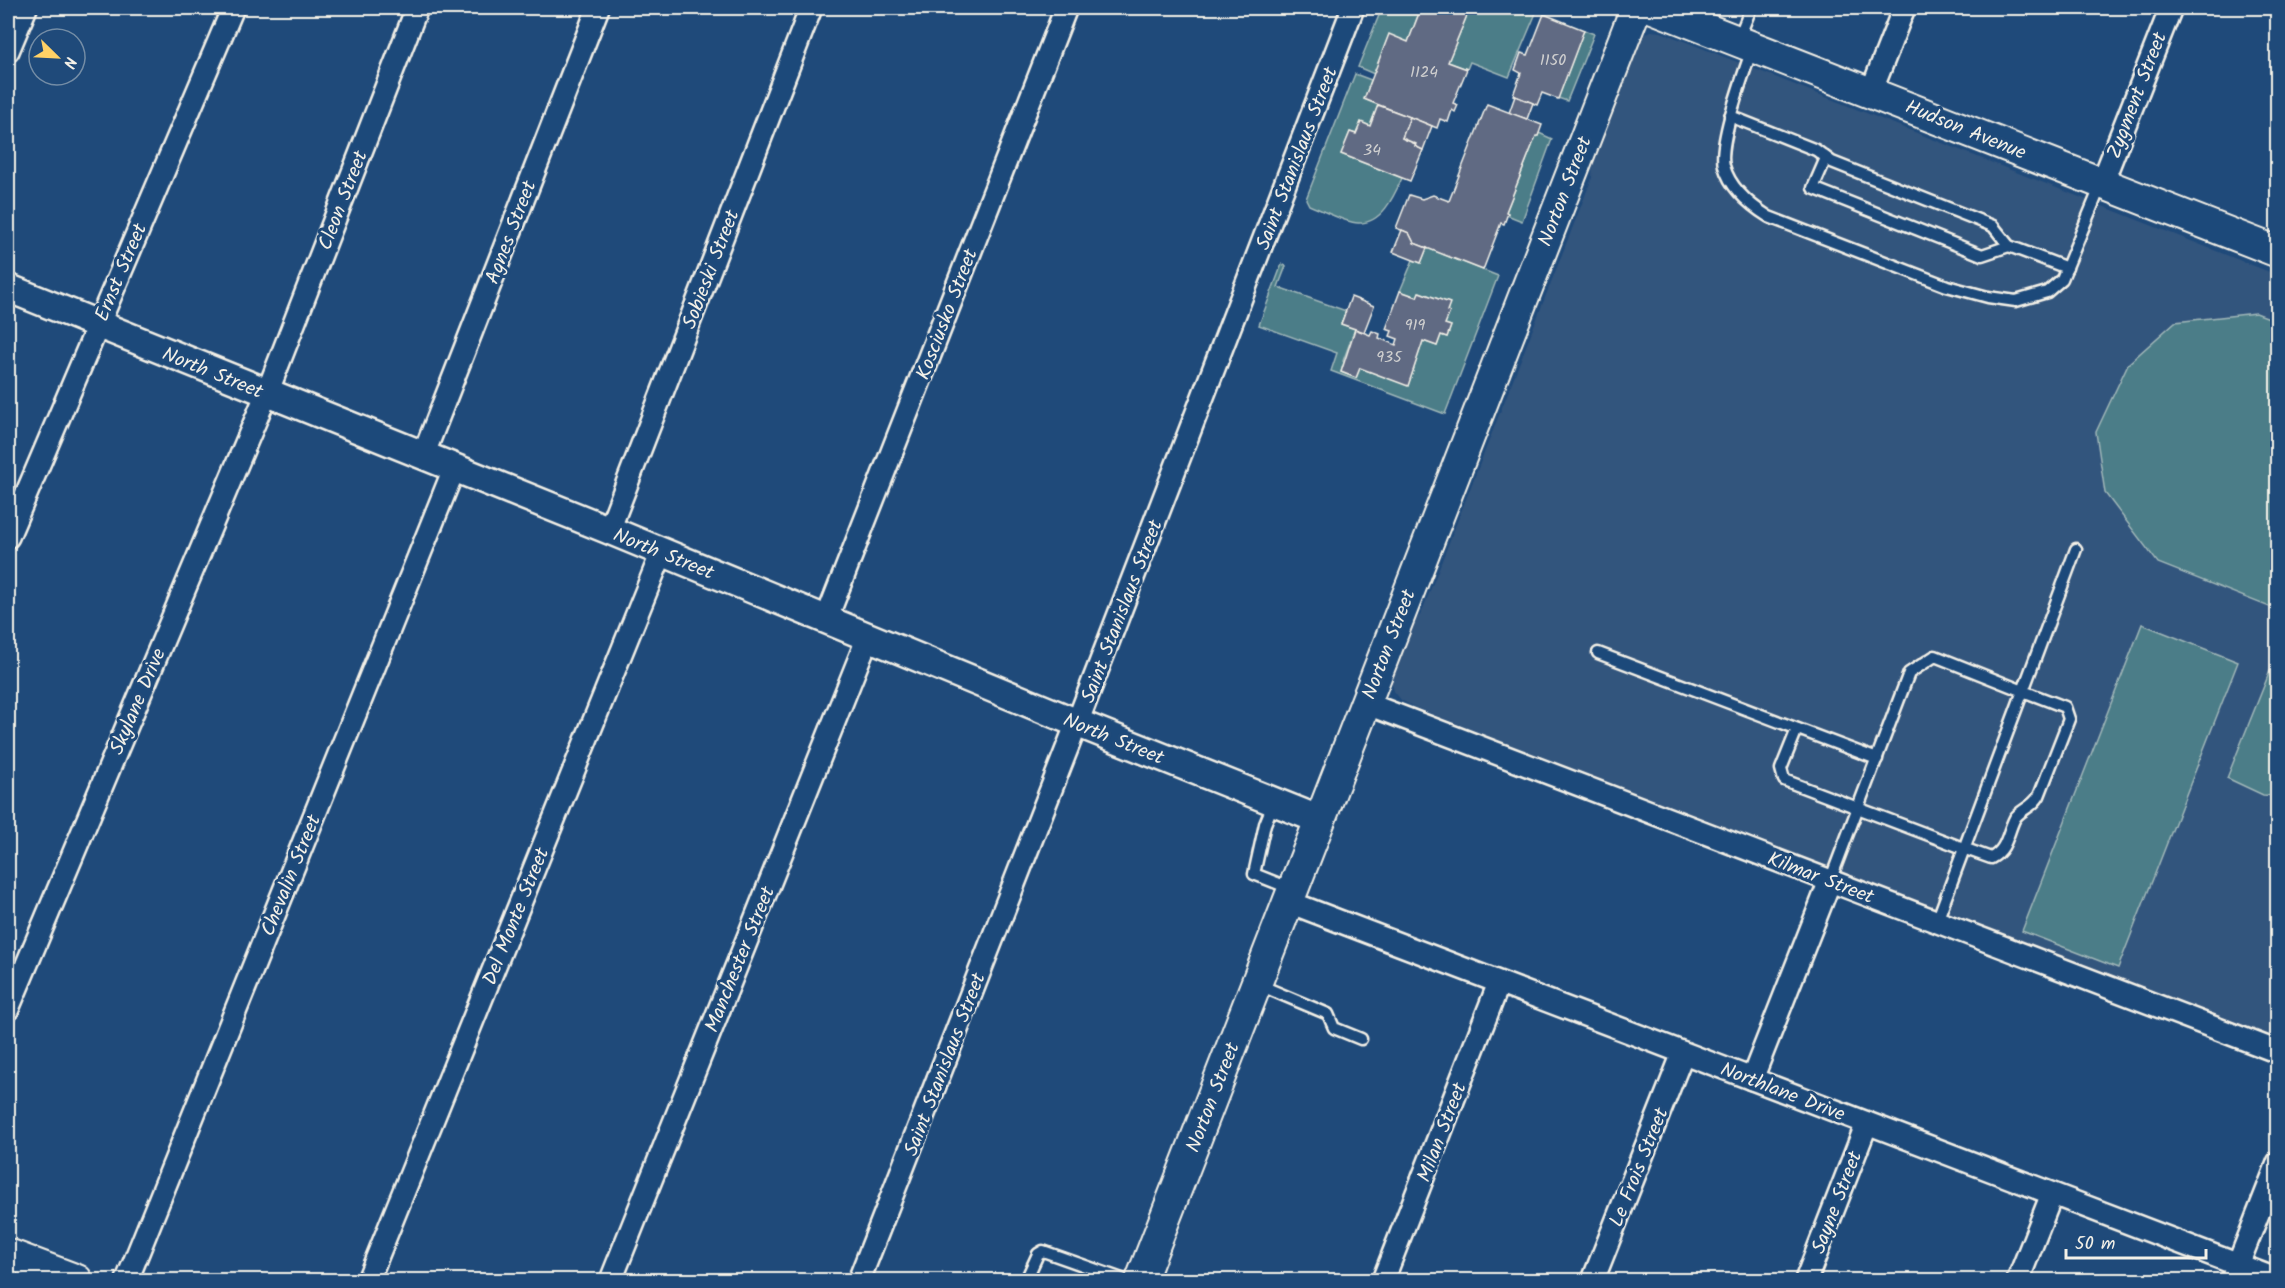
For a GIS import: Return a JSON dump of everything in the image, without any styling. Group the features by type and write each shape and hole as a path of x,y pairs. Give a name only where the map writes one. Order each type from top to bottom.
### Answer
{"main road":[{"name":"Norton Street","path":"1141,1281 1636,8"},
{"name":"Hudson Avenue","path":"1653,8 2277,252"},
{"path":"8,1254 60,1277"}],"street":[{"path":"8,51 26,8"},
{"name":"Ernst Street","path":"8,537 233,8"},
{"name":"Cleon Street","path":"267,393 417,8"},
{"name":"Agnes Street","path":"423,456 598,8"},
{"name":"Sobieski Street","path":"609,530 811,8"},
{"name":"Kosciusko Street","path":"826,620 1066,8"},
{"name":"Saint Stanislaus Street","path":"859,1281 1353,8"},
{"path":"1871,92 1904,8"},
{"name":"Zygment Street","path":"2102,183 2171,8"},
{"name":"North Street","path":"8,288 1320,820"},
{"name":"Skylane Drive","path":"8,1009 267,393"},
{"name":"Chevalin Street","path":"127,1281 454,469"},
{"name":"Del Monte Street","path":"368,1281 662,552"},
{"name":"Manchester Street","path":"611,1281 868,637"},
{"name":"Kilmar Street","path":"1365,703 2277,1052"},
{"path":"1752,1079 1830,881"},
{"name":"Northlane Drive","path":"1291,896 1499,983 2052,1194 2235,1273 2277,1280"},
{"name":"Milan Street","path":"1383,1281 1499,983"},
{"name":"Le Frois Street","path":"1593,1281 1683,1053"},
{"name":"Sayne Street","path":"1806,1281 1867,1123"},
{"path":"2235,1273 2277,1163"},
{"path":"2018,1281 2052,1194"}],"lane":[{"path":"1747,9 1745,43 1723,164 1728,177 1748,203 1768,217 1947,286 1988,297 2016,301 2047,292 2062,279 2102,183"},
{"path":"1730,117 1816,150 1826,158 1993,226 2009,246 2067,268"},
{"path":"1826,158 1813,188 1982,255 2009,246"},
{"path":"1937,921 2076,549"},
{"path":"1598,653 1877,759"},
{"path":"1797,729 1781,769 1784,780 1858,808 1963,848 1991,858 1999,854 2016,816 2034,805 2069,719 2065,707 1935,656 1909,673 1877,759 1858,808 1830,881"},
{"path":"1274,802 1265,824 1254,874 1291,896"},
{"path":"1257,984 1328,1014 1334,1028 1361,1039"},
{"path":"1026,1281 1038,1254 1043,1251 1125,1281"}],"shaded area":[{"path":"1651,31 1661,32 2277,275 2277,1044 1414,707 1401,700 1394,691 1391,680 1392,669 1407,630 1421,614 1592,178 1593,155 1637,44"}],"green space":[{"path":"1382,8 1421,8 1408,42 1389,35 1374,74 1358,67"},
{"path":"1470,8 1522,8 1536,13 1509,77 1470,62 1467,69 1448,62"},
{"path":"1584,30 1594,34 1567,101 1558,98"},
{"path":"1355,74 1371,80 1364,99 1378,105 1370,126 1361,122 1356,134 1350,132 1341,154 1402,178 1386,208 1374,219 1358,223 1341,219 1309,205 1306,199"},
{"path":"1539,133 1552,139 1522,221 1507,215 1506,212"},
{"path":"1427,248 1498,276 1445,414 1331,371 1337,353 1259,325 1282,264 1286,266 1278,287 1346,311 1341,324 1355,329 1341,372 1356,378 1360,368 1408,385 1423,341 1437,346 1441,335 1447,337 1451,326 1445,324 1450,312 1447,311 1449,303 1420,292 1417,297 1400,291 1413,260 1421,263"},
{"path":"2256,313 2277,321 2277,610 2158,563 2105,493 2096,432 2128,364 2175,322"},
{"path":"2142,624 2238,662 2118,968 2022,931"},
{"path":"2270,671 2277,674 2277,796 2263,795 2227,778"}],"building":[{"path":"1421,8 1470,8 1448,62 1467,69 1453,103 1458,105 1455,112 1452,110 1448,122 1440,119 1437,128 1364,99 1389,34 1408,42"},
{"path":"1544,14 1584,30 1558,99 1542,93 1537,105 1513,95 1521,73 1515,70 1521,53 1528,55"},
{"path":"1515,96 1533,103 1527,119 1509,113"},
{"path":"1487,104 1542,125 1506,212 1508,213 1504,224 1501,223 1483,270 1414,243 1409,233 1396,228 1409,195 1422,199 1433,195 1449,201"},
{"path":"1378,105 1410,117 1402,138 1423,150 1410,181 1341,154 1350,132 1356,134 1361,122 1370,126"},
{"path":"1410,117 1432,126 1423,150 1402,138"},
{"path":"1402,230 1409,233 1414,243 1427,248 1421,263 1393,252"},
{"path":"1400,291 1417,297 1419,292 1450,303 1447,311 1450,312 1445,324 1451,326 1447,337 1441,335 1437,346 1423,341 1408,386 1360,368 1356,378 1341,372 1355,329 1370,335 1372,331 1380,334 1379,338 1396,345 1398,339 1390,336 1392,331 1386,329"},
{"path":"1351,297 1374,306 1364,332 1341,324"}]}
